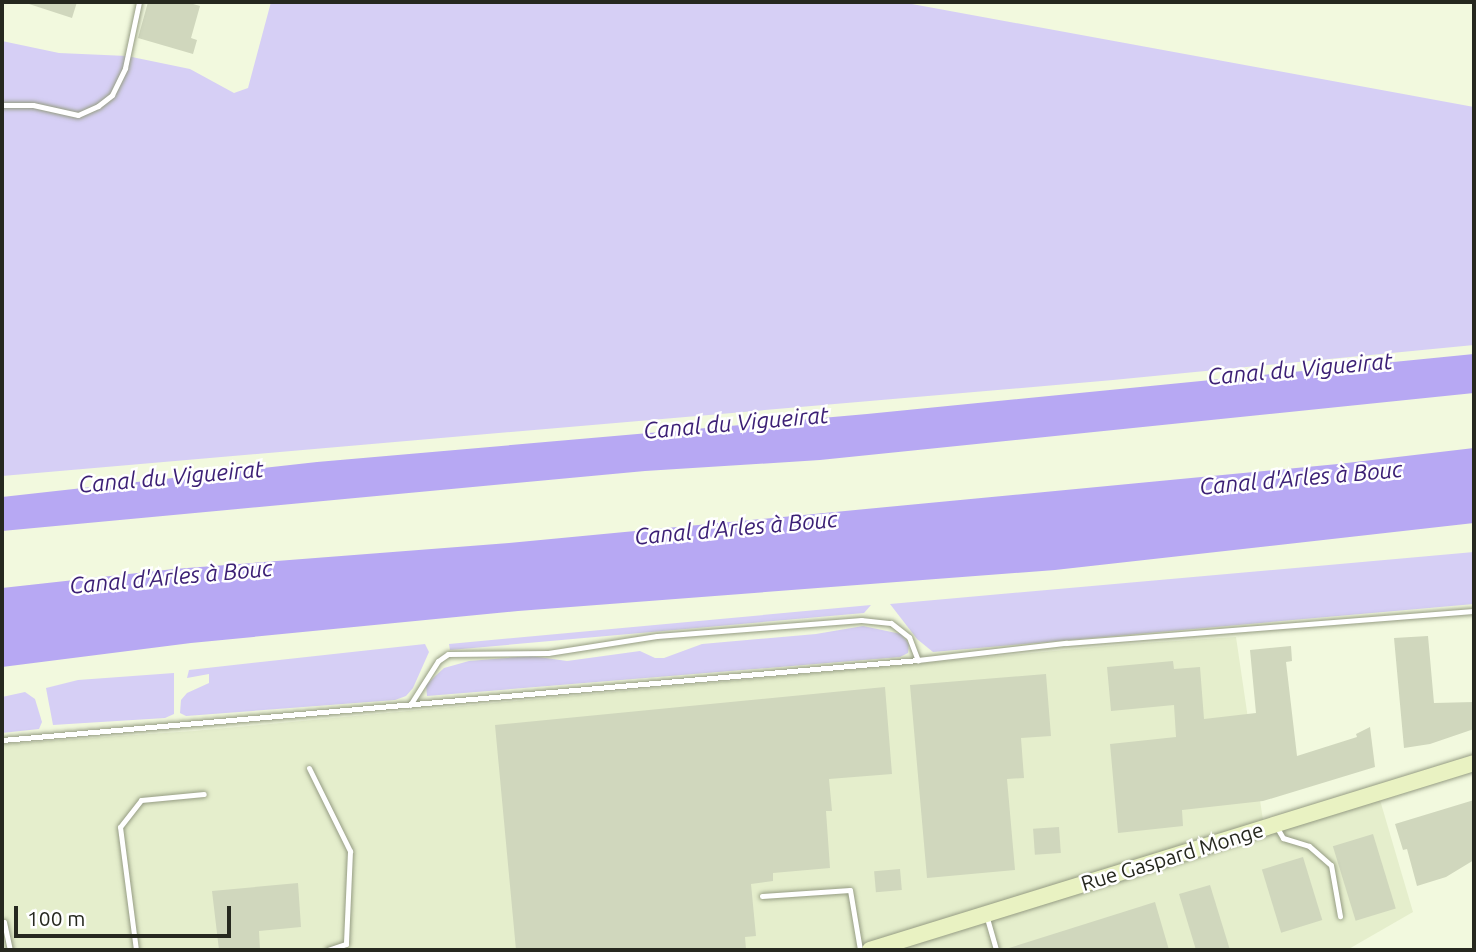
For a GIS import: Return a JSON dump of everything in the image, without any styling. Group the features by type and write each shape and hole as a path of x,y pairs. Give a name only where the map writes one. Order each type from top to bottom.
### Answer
{"street":[{"name":"Rue Gaspard Monge","path":"870,950 1474,762"}],"lane":[{"path":"2,105 33,105 78,115 98,106 112,95 125,68 139,2"},
{"path":"2,740 176,722 410,705 918,660 1066,643 1474,611"},
{"path":"410,705 433,668 448,654 548,653 657,636 861,620 891,623 909,637 918,660"},
{"path":"309,768 350,851 346,944 328,950"},
{"path":"136,950 120,827 141,800 204,794"},
{"path":"1275,824 1283,838 1309,846 1331,866 1339,916"},
{"path":"762,896 850,890 860,950"},
{"path":"986,915 996,950"},
{"path":"2,923 4,922 10,950"}],"shaded area":[{"path":"271,2 901,2 1474,107 1474,345 1113,380 2,476 2,41 59,53 127,56 190,69 234,93 248,88"},
{"path":"1474,552 1474,604 933,652 917,639 890,604"},
{"path":"871,605 864,613 450,650 449,644"},
{"path":"863,626 901,634 909,644 908,653 900,657 427,696 426,685 444,668 469,661 531,656 567,661 640,651 655,658 664,658 702,644 816,634"},
{"path":"1236,637 1265,834 1380,800 1413,912 1347,950 2,950 2,744 194,731 1128,644"},
{"path":"425,644 429,652 413,688 406,696 395,700 186,716 180,713 181,700 187,693 209,683 209,674 187,678 189,670"},
{"path":"174,673 174,714 165,718 53,725 46,688 78,680"},
{"path":"25,692 35,699 42,722 39,729 2,733 2,697"}],"water":[{"path":"1474,354 1474,393 820,460 645,471 2,531 2,497 317,462 867,414"},
{"name":"Canal d'Arles à Bouc","path":"1474,448 1474,523 1055,570 518,611 191,643 2,667 2,588 174,569 509,543 1338,464"}],"building":[{"path":"29,2 77,2 72,18"},
{"path":"148,2 186,2 200,6 191,38 197,40 193,54 138,38"},
{"path":"1428,636 1434,703 1474,702 1474,729 1430,744 1404,748 1394,638"},
{"path":"1291,646 1292,661 1286,662 1297,756 1357,737 1356,734 1370,727 1375,767 1263,801 1182,810 1183,826 1118,833 1110,744 1176,737 1174,705 1111,711 1107,667 1173,661 1174,669 1200,667 1204,719 1256,713 1250,650"},
{"path":"1046,674 1051,736 1021,738 1024,778 1007,779 1015,870 927,878 910,685"},
{"path":"885,687 892,774 829,779 832,811 826,811 830,868 773,873 773,881 751,884 756,936 745,937 746,949 516,950 495,725"},
{"path":"1474,800 1474,860 1446,877 1417,886 1407,849 1403,850 1395,824"},
{"path":"1059,827 1061,853 1035,855 1033,829"},
{"path":"1373,834 1396,909 1356,921 1333,846"},
{"path":"1303,857 1322,920 1281,933 1262,870"},
{"path":"900,869 902,890 876,892 874,871"},
{"path":"298,883 301,927 259,931 260,950 219,950 212,891"},
{"path":"1210,885 1230,950 1196,950 1179,894"},
{"path":"1155,902 1169,950 1009,950 1009,948"}],"water label":[{"name":"Canal du Vigueirat","path":"1300,369"},
{"name":"Canal du Vigueirat","path":"736,423"},
{"name":"Canal du Vigueirat","path":"171,477"}]}
